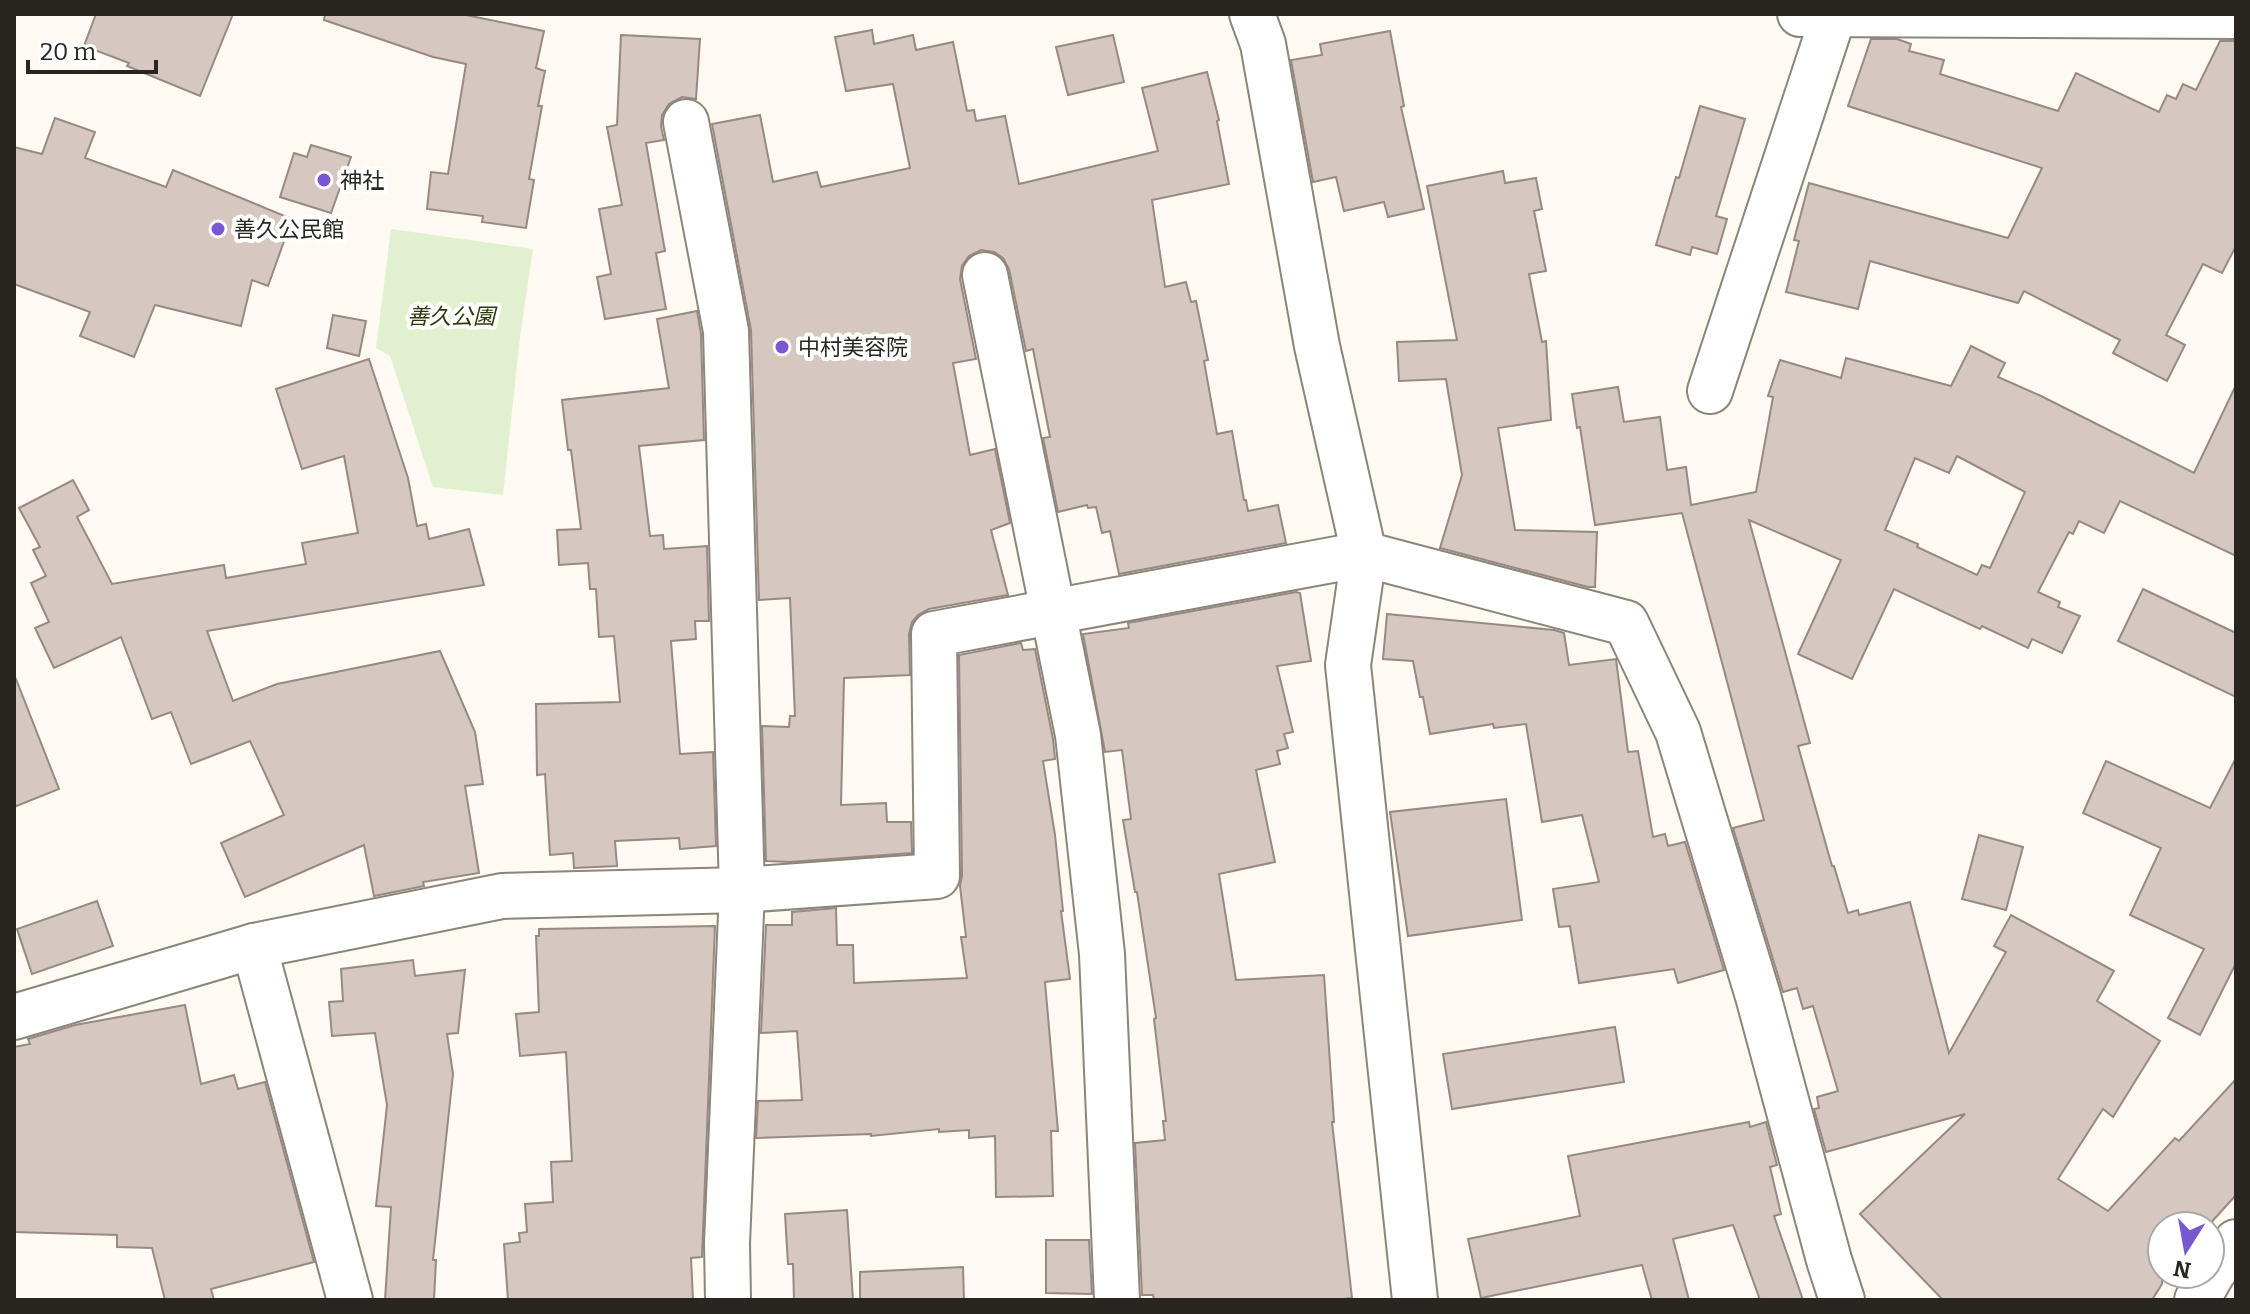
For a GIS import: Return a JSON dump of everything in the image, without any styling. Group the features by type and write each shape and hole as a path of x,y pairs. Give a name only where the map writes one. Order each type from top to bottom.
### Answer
{"street":[{"path":"1252,14 1263,44 1317,346 1364,554 1348,665 1415,1300"},
{"path":"1800,14 2236,16"},
{"path":"1710,391 1834,14"},
{"path":"686,122 726,331 742,890 727,1243 728,1300"},
{"path":"985,275 1078,735 1102,954 1117,1300"},
{"path":"14,1017 254,946 502,896 742,890 937,876 934,634 1364,554 1626,623 1678,732 1758,996 1842,1300"},
{"path":"254,946 350,1300"},
{"path":"2197,1300 2236,1242"}],"green space":[{"name":"善久公園","path":"391,229 533,249 503,495 433,487 390,356 376,348"}],"building":[{"path":"96,14 233,14 200,96 84,46"},
{"path":"325,14 461,14 544,31 536,68 545,71 538,106 542,106 529,179 534,180 526,228 482,222 483,216 427,209 431,172 448,174 466,64 433,57 324,20"},
{"path":"872,30 874,44 913,35 916,50 953,42 967,111 974,110 976,121 1005,116 1019,184 1158,151 1142,88 1207,72 1219,120 1229,184 1152,200 1165,287 1186,282 1191,302 1196,301 1208,360 1204,361 1217,434 1232,431 1248,511 1278,505 1286,543 1119,574 1110,531 1102,533 1096,507 1088,508 1087,505 1058,512 1043,438 1050,437 1033,349 1026,351 1009,269 1003,258 994,252 981,250 969,256 962,266 960,279 976,359 953,363 970,455 995,449 1010,523 991,530 1008,595 929,609 918,615 912,622 909,634 910,675 844,678 841,805 886,803 887,822 911,822 912,853 766,861 762,726 789,727 790,716 795,716 790,598 759,600 751,330 712,124 760,115 773,182 817,172 821,187 910,168 893,84 846,91 835,37"},
{"path":"1390,31 1404,106 1401,107 1424,209 1388,217 1384,202 1344,211 1336,177 1313,182 1291,60 1322,55 1320,44"},
{"path":"621,35 700,39 696,99 682,97 669,104 662,115 664,140 646,143 665,251 656,253 666,309 605,319 597,277 611,274 599,209 622,205 607,127 617,125"},
{"path":"1113,35 1124,82 1068,95 1056,47"},
{"path":"1871,39 1897,39 1911,44 1909,51 1944,60 1940,74 2058,111 2076,73 2159,112 2167,95 2176,99 2183,84 2196,90 2220,41 2236,41 2236,246 2222,273 2203,264 2166,335 2185,345 2167,381 2113,353 2120,340 2024,291 2018,303 1870,261 1858,309 1786,292 1799,241 1794,240 1809,183 2008,238 2042,168 1848,106"},
{"path":"1700,106 1745,119 1716,216 1727,219 1717,254 1692,247 1690,255 1656,245"},
{"path":"55,118 95,132 85,158 166,187 173,170 292,219 268,286 252,280 241,326 155,305 134,357 80,336 90,312 14,284 14,147 42,154"},
{"name":"神社","path":"311,145 351,157 331,213 280,197 294,153 307,157"},
{"path":"1503,171 1505,183 1536,178 1542,209 1534,211 1546,271 1529,274 1542,342 1546,341 1551,420 1498,428 1515,530 1597,532 1595,587 1440,548 1462,475 1446,379 1399,381 1397,342 1457,340 1427,186"},
{"path":"697,311 701,334 704,440 639,446 650,536 663,535 664,549 707,546 709,621 695,621 696,639 671,641 680,754 713,752 716,846 680,849 679,838 615,841 617,866 574,868 573,853 550,855 545,774 537,775 536,704 620,702 614,636 599,637 596,589 590,589 588,563 559,565 557,530 581,529 562,400 669,388 657,319"},
{"path":"333,315 366,321 359,356 327,348"},
{"path":"1971,346 2005,363 1998,377 2194,473 2236,385 2236,556 2120,501 2104,533 2079,521 2073,534 2069,532 2038,592 2060,602 2058,607 2080,616 2062,653 2032,639 2028,648 1894,589 1852,679 1798,654 1841,560 1749,520 1810,743 1798,746 1848,913 1858,910 1859,915 1910,902 1949,1053 2006,952 1994,946 2011,915 2114,971 2097,1001 2160,1041 2113,1117 2103,1109 2058,1179 2108,1211 2175,1138 2179,1141 2236,1079 2236,1195 2222,1210 2146,1210 2146,1290 2158,1290 2152,1300 1943,1300 1860,1214 1965,1114 1826,1152 1814,1109 1819,1108 1817,1097 1838,1091 1813,1006 1803,1009 1797,988 1783,992 1733,828 1764,820 1682,513 1595,525 1572,394 1618,387 1624,422 1660,417 1667,470 1686,467 1691,505 1756,492 1773,397 1768,396 1780,360 1841,378 1846,358 1951,386","holes":["1957,456 2025,492 1990,568 1982,565 1977,575 1885,530 1915,458 1949,473"]},
{"path":"369,359 408,478 417,526 426,524 429,539 469,529 484,585 207,631 233,701 277,684 440,651 475,732 483,784 465,786 479,873 423,882 424,886 374,896 364,845 245,897 221,843 284,815 250,741 191,764 171,712 152,719 121,637 54,668 35,628 49,622 31,583 46,576 33,550 40,547 19,508 73,480 89,510 77,517 112,584 224,565 226,578 306,564 302,543 358,533 344,456 302,469 276,389"},
{"path":"2143,589 2236,633 2236,697 2118,641"},
{"path":"1300,593 1311,661 1277,666 1293,732 1284,734 1288,748 1277,751 1280,764 1256,770 1275,862 1219,874 1236,980 1324,975 1332,1122 1352,1298 1154,1300 1153,1295 1142,1295 1135,1143 1165,1140 1156,1018 1123,820 1131,819 1122,750 1105,752 1083,634 1129,628 1128,623"},
{"path":"1387,614 1554,630 1564,633 1569,665 1616,659 1628,752 1638,751 1653,837 1665,834 1668,846 1685,842 1724,970 1678,983 1674,969 1579,983 1570,926 1559,927 1553,889 1599,882 1582,815 1542,822 1526,724 1494,728 1493,724 1430,734 1413,661 1383,659"},
{"path":"1021,643 1023,650 1035,649 1053,739 1055,759 1043,761 1055,835 1070,979 1045,982 1058,1131 1051,1131 1053,1196 996,1197 995,1136 969,1138 969,1130 756,1138 758,1101 802,1100 797,1031 761,1033 766,925 792,925 792,912 836,908 837,945 853,945 854,983 967,978 961,937 966,937 960,886 959,655"},
{"path":"14,680 59,789 14,807"},
{"path":"2236,758 2236,963 2200,1035 2168,1018 2204,949 2130,915 2161,848 2083,813 2106,761 2210,808"},
{"path":"1506,799 1522,920 1408,936 1390,812"},
{"path":"1979,835 2023,847 2006,910 1962,899"},
{"path":"97,901 113,946 32,974 17,929"},
{"path":"715,926 702,1257 691,1258 693,1300 508,1300 504,1244 520,1242 519,1233 527,1232 525,1204 553,1202 551,1162 572,1161 566,1052 520,1056 516,1014 539,1012 536,936 539,936 539,929"},
{"path":"413,960 415,976 465,970 458,1033 447,1034 453,1074 433,1260 436,1260 434,1300 385,1300 391,1207 376,1206 387,1105 375,1033 332,1036 329,1002 343,1001 341,969"},
{"path":"185,1005 201,1084 234,1075 238,1089 265,1082 314,1262 211,1289 214,1300 165,1300 152,1248 117,1247 117,1235 14,1232 14,1047 30,1044 28,1039 75,1025"},
{"path":"1615,1027 1624,1082 1452,1109 1443,1054"},
{"path":"1749,1122 1750,1127 1766,1122 1777,1165 1770,1167 1781,1214 1774,1216 1803,1300 1760,1300 1733,1225 1673,1239 1689,1300 1652,1300 1642,1265 1481,1298 1468,1239 1580,1216 1568,1156"},
{"path":"847,1210 853,1300 794,1300 793,1264 788,1264 785,1214"},
{"path":"1046,1240 1089,1240 1092,1294 1046,1293"},
{"path":"963,1267 964,1300 860,1300 860,1272"}],"place":[{"name":"神社","path":"324,180"},
{"name":"善久公民館","path":"218,229"},
{"name":"中村美容院","path":"782,347"}]}
